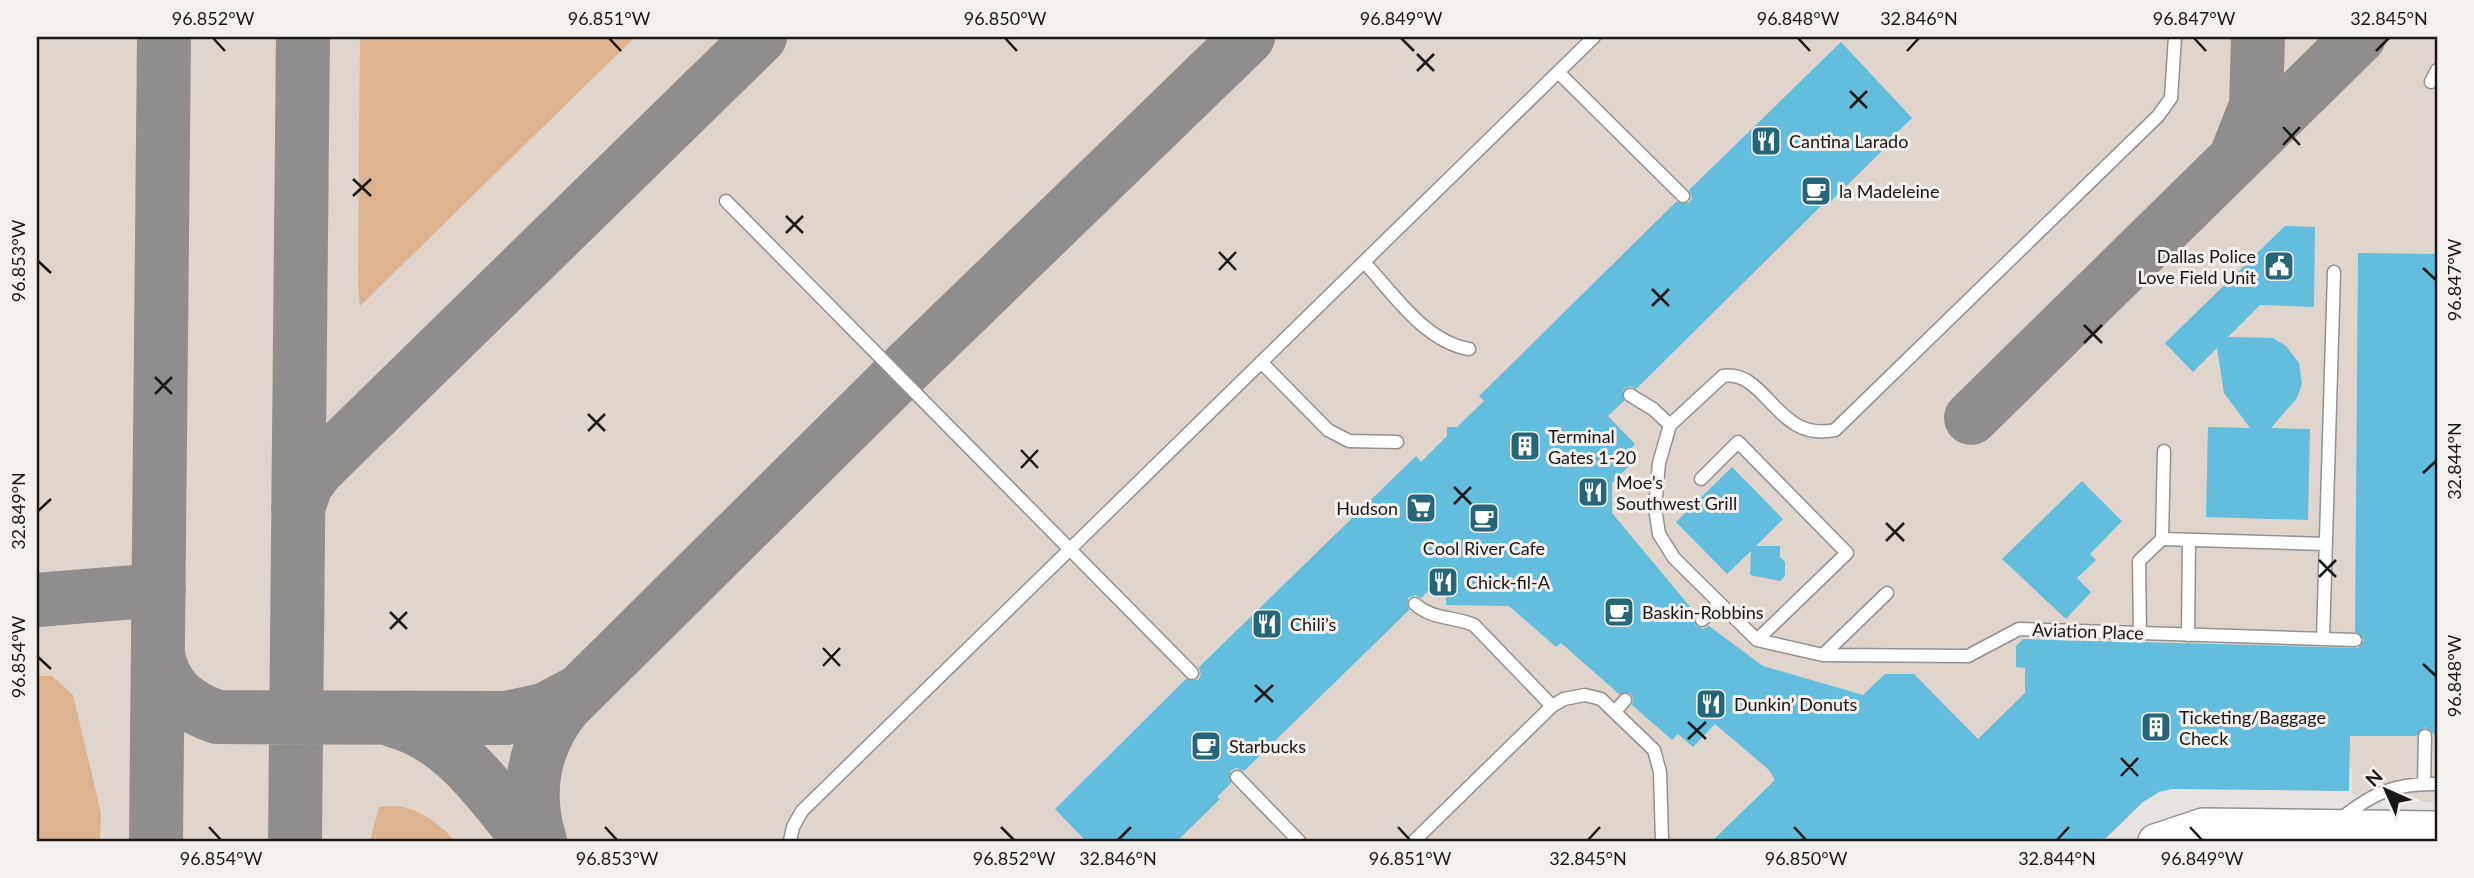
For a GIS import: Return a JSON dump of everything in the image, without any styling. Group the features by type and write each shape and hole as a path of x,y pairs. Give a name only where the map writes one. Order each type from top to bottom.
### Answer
{"main road":[{"path":"2155,841 2203,825 2437,828"}],"lane":[{"path":"790,841 793,827 802,811 1594,37"},
{"path":"1701,479 1738,442 1847,553 1757,640 1674,558 1659,534 1655,508 1659,463 1670,425 1723,376 1734,374 1750,383 1784,418 1799,428 1817,434 1835,430 2158,116 2171,98 2175,37"},
{"path":"2431,82 2437,70"},
{"path":"1558,72 1683,196"},
{"path":"726,201 1192,673"},
{"path":"1364,262 1429,331 1450,346 1469,349"},
{"path":"2323,639 2334,272"},
{"path":"1261,362 1328,430 1349,441 1397,442"},
{"path":"1630,395 1653,409 1670,425"},
{"path":"2140,633 2139,561 2162,539 2164,451"},
{"path":"2162,539 2326,544"},
{"path":"2188,635 2189,540"},
{"path":"1823,654 1887,593"},
{"path":"1415,604 1436,617 1458,618 1474,625 1552,706"},
{"path":"1702,620 1719,604"},
{"name":"Aviation Place","path":"1757,640 1823,654 1968,656 2018,629 2355,640"},
{"path":"1414,841 1552,706 1564,699 1584,695 1601,699 1654,750 1660,772 1662,841"},
{"path":"1615,712 1625,699"},
{"path":"2330,827 2364,800 2399,785 2430,784 2425,736"},
{"path":"1237,777 1299,841"},
{"path":"2437,818 2437,828"}],"shaded area":[{"path":"37,37 2437,37 2437,803 2352,794 2352,768 2321,768 2137,785 2078,841 37,841"},
{"path":"360,37 635,37 360,306"},
{"path":"37,676 52,676 73,695 101,813 100,841 37,841"},
{"path":"392,806 419,812 455,841 370,841 379,807"}],"building":[{"path":"1841,42 1912,118 1880,149 1882,151 1828,204 1825,202 1636,389 1630,386 1623,390 1624,401 1608,416 1635,444 1631,449 1639,456 1612,483 1612,513 1696,614 1695,625 1703,629 1709,626 1763,666 1863,695 1885,674 1914,674 1978,739 2025,693 2025,668 2016,667 2016,646 2023,639 2358,648 2364,640 2355,631 2358,253 2437,254 2437,737 2425,727 2416,736 2350,736 2349,791 2172,789 2159,792 2143,802 2103,841 1712,841 1775,780 1769,770 1715,724 1693,747 1678,734 1672,740 1632,705 1633,698 1630,693 1619,694 1561,643 1556,647 1509,606 1446,605 1447,572 1421,598 1415,595 1408,598 1409,610 1244,771 1236,768 1230,771 1231,783 1217,797 1220,799 1177,841 1086,841 1055,809 1186,679 1198,680 1201,675 1199,667 1416,456 1421,462 1447,436 1447,427 1457,427 1484,401 1479,396 1676,202 1689,203 1692,198 1689,190"},
{"path":"2285,226 2315,227 2314,307 2260,305 2228,337 2273,338 2286,346 2299,363 2302,384 2297,398 2271,428 2310,429 2308,520 2206,517 2208,427 2250,428 2224,393 2217,348 2193,372 2165,343"},
{"path":"1732,467 1783,519 1756,546 1780,546 1780,557 1785,562 1785,576 1780,581 1750,575 1751,551 1727,574 1676,522"},
{"path":"2082,481 2122,521 2090,554 2096,560 2077,578 2091,592 2066,619 2002,559"}],"taxiway":[{"path":"156,841 164,37"},
{"path":"295,841 303,37"},
{"path":"298,508 306,485 317,470 760,37"},
{"path":"540,841 533,805 535,770 545,737 565,706 897,377 1248,37"},
{"path":"2237,154 2256,106 2258,37"},
{"path":"1971,418 2359,37"},
{"path":"37,600 159,590"},
{"path":"158,654 165,677 178,694 195,707 217,717 506,718 544,710 578,692"},
{"path":"392,720 435,739 453,753 486,786 530,841"}],"place":[{"name":"Cantina Larado","path":"1766,141"},
{"name":"la Madeleine","path":"1816,191"},
{"name":"Dallas Police Love Field Unit","path":"2279,266"},
{"name":"Terminal Gates 1-20","path":"1525,446"},
{"name":"Moe’s Southwest Grill","path":"1593,492"},
{"name":"Hudson","path":"1421,508"},
{"name":"Cool River Cafe","path":"1484,518"},
{"name":"Chick-fil-A","path":"1443,582"},
{"name":"Baskin-Robbins","path":"1619,612"},
{"name":"Chili’s","path":"1267,624"},
{"name":"Dunkin’ Donuts","path":"1711,704"},
{"name":"Ticketing/Baggage Check","path":"2156,727"},
{"name":"Starbucks","path":"1206,746"}]}
